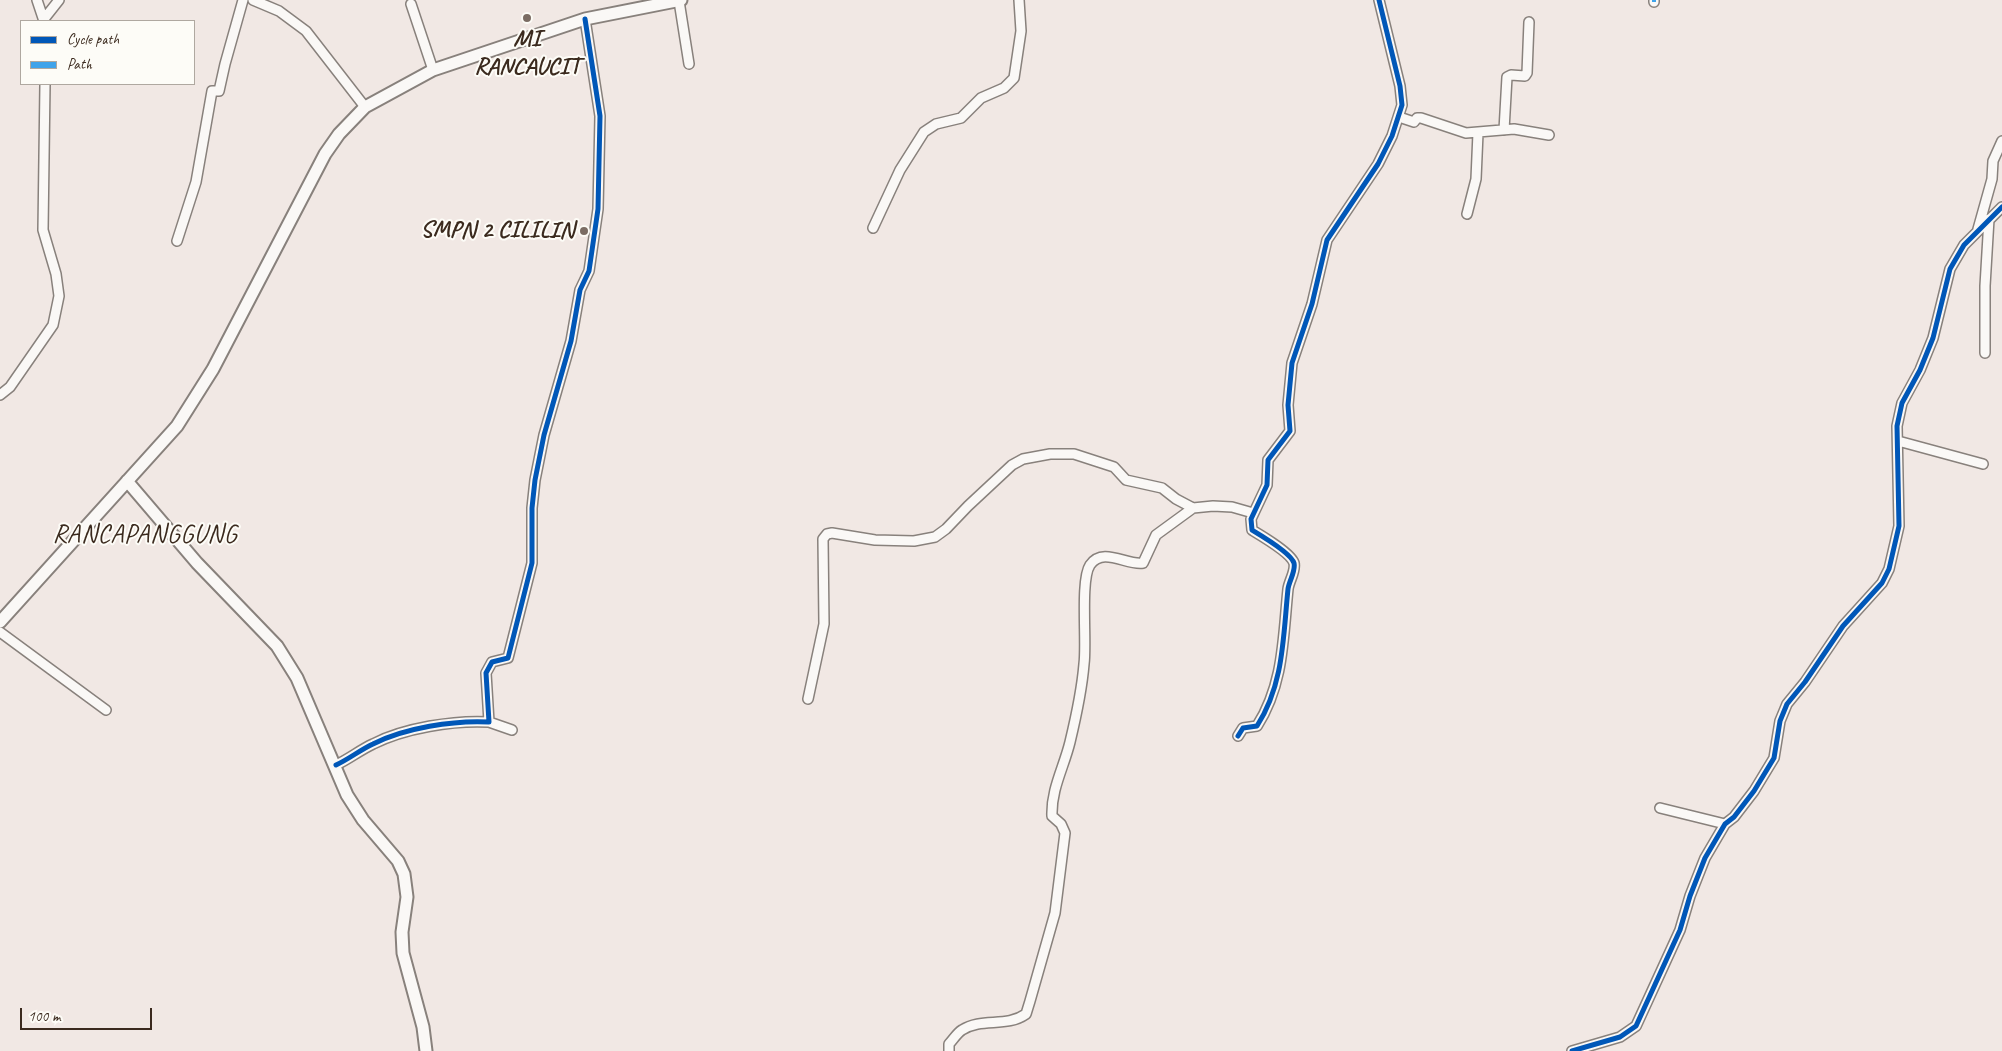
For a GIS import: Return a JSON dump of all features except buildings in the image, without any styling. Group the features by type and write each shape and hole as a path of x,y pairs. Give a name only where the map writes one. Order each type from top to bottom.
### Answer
{"main road":[{"path":"0,622 164,442 190,406 214,369 325,154 340,134 365,107 398,87 433,70 585,19 680,0"},
{"path":"127,481 192,557 277,646 297,678 336,765 347,795 356,811 398,861 404,874 408,897 402,932 403,953 426,1051"}],"street":[{"path":"36,0 44,20"},
{"path":"44,20 59,0"},
{"path":"178,241 196,182 212,91 219,91 224,64 244,0"},
{"path":"253,0 279,11 306,31 365,107"},
{"path":"680,0 689,64"},
{"path":"873,228 900,170 924,132 936,124 961,118 981,98 1004,88 1014,78 1021,31 1020,0"},
{"path":"1238,736 1243,728 1257,726 1276,686 1288,610 1288,590 1294,562 1289,556 1251,528 1253,513 1267,485 1268,460 1290,431 1291,422 1288,405 1292,363 1312,304 1327,240 1378,164 1399,117 1402,96 1379,0"},
{"path":"411,4 433,70"},
{"path":"489,722 487,670 492,662 508,658 532,563 532,508 535,480 544,435 571,341 580,290 589,271 595,232 600,179 600,116 585,19"},
{"path":"1504,130 1507,77 1511,75 1524,76 1527,73 1529,22"},
{"path":"0,395 10,388 53,325 57,313 59,296 56,274 43,230 45,85"},
{"path":"1399,117 1414,122 1417,118 1421,118 1446,128 1478,133 1523,129 1549,135"},
{"path":"1467,214 1476,180 1478,133"},
{"path":"1978,230 1992,179 1992,161 2002,141"},
{"path":"1572,1051 1620,1037 1636,1026 1680,930 1696,879 1725,824 1734,817 1754,791 1774,758 1780,721 1787,704 1805,682 1843,626 1882,583 1889,569 1899,526 1899,411 1920,370 1933,338 1945,280 1964,245 2002,207"},
{"path":"1985,353 1985,286 1989,220"},
{"path":"1898,442 1983,464"},
{"path":"808,699 824,624 823,539 827,534 832,533 876,540 914,541 935,537 946,530 968,506 1012,465 1023,458 1050,454 1074,454 1114,467 1126,480 1162,488 1176,499 1193,508"},
{"path":"949,1051 949,1044 960,1030 974,1024 1016,1021 1026,1014 1055,913 1064,833 1061,824 1052,816 1052,806 1056,785 1070,743 1084,664 1086,585 1090,565 1096,560 1108,556 1143,563 1156,535 1193,508 1232,507 1253,513"},
{"path":"0,632 106,710"},
{"path":"336,765 373,743 420,728 474,721 489,722 512,730"},
{"path":"1660,808 1725,824"}],"cycle path":[{"path":"1238,736 1243,728 1257,726 1273,694 1281,660 1288,589 1294,566 1288,554 1252,530 1251,519 1267,485 1268,460 1290,431 1288,405 1292,363 1312,304 1327,240 1378,164 1392,136 1402,105 1400,86 1379,0"},
{"path":"336,765 385,738 414,729 460,722 489,722 486,673 492,662 508,658 532,563 532,508 535,480 544,435 571,341 580,290 589,271 598,209 600,116 585,19"},
{"path":"1572,1051 1620,1037 1636,1026 1680,930 1690,896 1705,858 1725,824 1734,817 1754,791 1774,758 1780,721 1787,704 1805,682 1843,626 1882,583 1889,569 1899,526 1897,426 1902,403 1920,370 1933,338 1950,269 1964,245 2002,207"}],"place":[{"name":"MI RANCAUCIT","path":"527,18"},
{"name":"SMPN 2 CILILIN","path":"584,231"}],"district":[{"name":"RANCAPANGGUNG","path":"145,535"}]}
